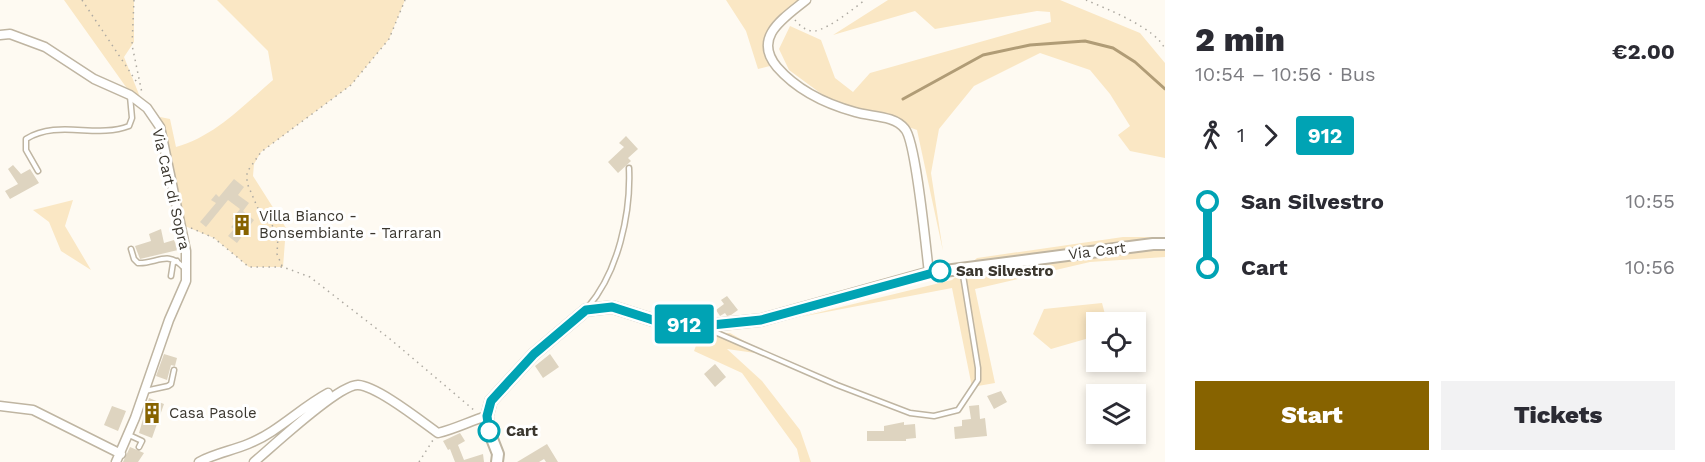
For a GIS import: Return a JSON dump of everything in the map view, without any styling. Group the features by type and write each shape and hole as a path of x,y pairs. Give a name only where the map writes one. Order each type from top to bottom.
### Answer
{"street":[{"path":"806,0 777,25 767,39 772,62 783,74 823,101 856,112 889,119 907,131 913,154 929,273"},
{"name":"Via Cart di Sopra","path":"0,34 10,34 45,47 93,79 130,95 147,108 160,128 186,251 186,281 169,320 129,435 118,458"},
{"name":"Via Cart","path":"586,310 612,307 656,321 702,326 761,320 929,273 1142,245 1165,244"},
{"path":"497,462 498,454 489,431 487,416 491,401 534,354 586,310"},
{"path":"199,462 222,451 247,445 286,423 315,400 345,386 357,384 376,391 438,433 456,429 472,420 487,416"},
{"path":"254,462 326,400 357,384"},
{"path":"0,406 33,410 118,458"}],"lane":[{"path":"38,171 26,150 27,139 62,129 102,130 129,126 132,118 130,95"},
{"path":"586,310 602,288 615,260 630,186 629,168"},
{"path":"131,249 134,260 138,263 170,258 186,270"},
{"path":"171,276 173,262 177,261"},
{"path":"702,326 837,385 910,413 934,416 958,410 978,380 962,268"},
{"path":"145,391 149,392 171,384 174,370"},
{"path":"129,435 140,438 142,441 139,447"}],"path":[{"path":"82,0 140,87"},
{"path":"134,0 132,45 140,87 147,108"},
{"path":"283,267 277,254 278,236 272,225 263,219 247,183 247,172 261,152 351,85 389,39 405,0"},
{"path":"789,14 806,29 815,31 833,22 865,0"},
{"path":"1086,0 1142,26 1163,44 1165,49"},
{"path":"180,224 214,238 249,267 283,267 310,277 476,412 487,416"},
{"path":"419,462 438,433"}],"shaded area":[{"path":"64,0 134,0 134,42 124,57 140,97 126,87"},
{"path":"217,0 405,0 389,39 351,85 261,152 254,164 253,176 286,228 283,267 249,267 214,238 180,224 182,221 160,117 170,119 176,147 216,128 273,80 268,51"},
{"path":"726,0 803,0 764,37 770,66 758,69 746,31"},
{"path":"888,0 1060,0 1140,33 1165,63 1165,158 1130,151 1118,135 1130,126 1110,94 1090,70 1040,53 974,86 939,129 931,173 943,251 917,130 827,98 789,70 779,49 790,26 821,40 835,78 853,92 870,73 1051,22 1050,12 1037,11 935,29 915,11 833,35"},
{"path":"73,200 65,226 91,270 61,251 49,222 33,210"},
{"path":"1123,237 1165,237 1165,257 1090,262 975,289 995,383 972,387 952,288 800,317 952,280 977,258"},
{"path":"1102,303 1104,312 1086,312 1086,339 1051,349 1033,334 1044,309"},
{"path":"730,333 769,355 727,349 762,381 800,430 811,462 800,462 797,449 742,373 694,351 700,335"}],"building":[{"path":"626,136 638,149 628,158 631,161 618,173 608,162 624,147 619,143"},
{"path":"13,165 21,174 30,169 39,183 10,199 5,191 18,184 8,169"},
{"path":"234,179 244,187 238,195 249,203 243,211 254,220 237,243 228,236 234,229 231,227 236,222 232,219 240,209 228,200 206,227 200,222 216,203 211,200 216,194 219,197"},
{"path":"161,229 164,243 174,240 178,250 140,259 135,246 151,241 149,234"},
{"path":"727,296 738,310 731,315 727,316 725,313 720,316 716,310 724,304 721,300"},
{"path":"655,331 675,332 674,343 654,341"},
{"path":"164,354 177,358 175,366 171,365 167,380 156,376"},
{"path":"550,354 559,367 543,378 535,366"},
{"path":"715,364 726,377 715,387 704,374"},
{"path":"1001,391 1007,402 994,409 987,396"},
{"name":"Casa Pasole","path":"149,398 164,404 152,438 139,433"},
{"path":"979,405 980,419 985,418 987,436 955,439 954,427 962,426 962,420 971,419 969,406"},
{"path":"112,406 126,411 118,431 104,425"},
{"path":"904,422 904,425 915,424 916,438 906,439 906,441 867,441 867,431 884,431 884,426"},
{"path":"460,433 465,441 458,445 464,460 483,454 484,462 455,462 450,449 448,450 443,441"},
{"path":"547,444 558,462 546,462 544,459 539,462 517,462"},
{"path":"130,447 144,453 138,462 123,462"}],"waterway":[{"path":"903,99 983,55 1030,45 1085,41 1113,48 1135,62 1165,89"}],"bus line":[{"name":"912","path":"489,431 487,416 491,401 534,354 586,310 612,307 656,321 702,326 761,320 940,271"}],"place":[{"name":"Villa Bianco - Bonsembiante - Tarraran","path":"242,225"},
{"name":"San Silvestro","path":"940,271"},
{"name":"Casa Pasole","path":"152,413"},
{"name":"Cart","path":"489,431"}]}
